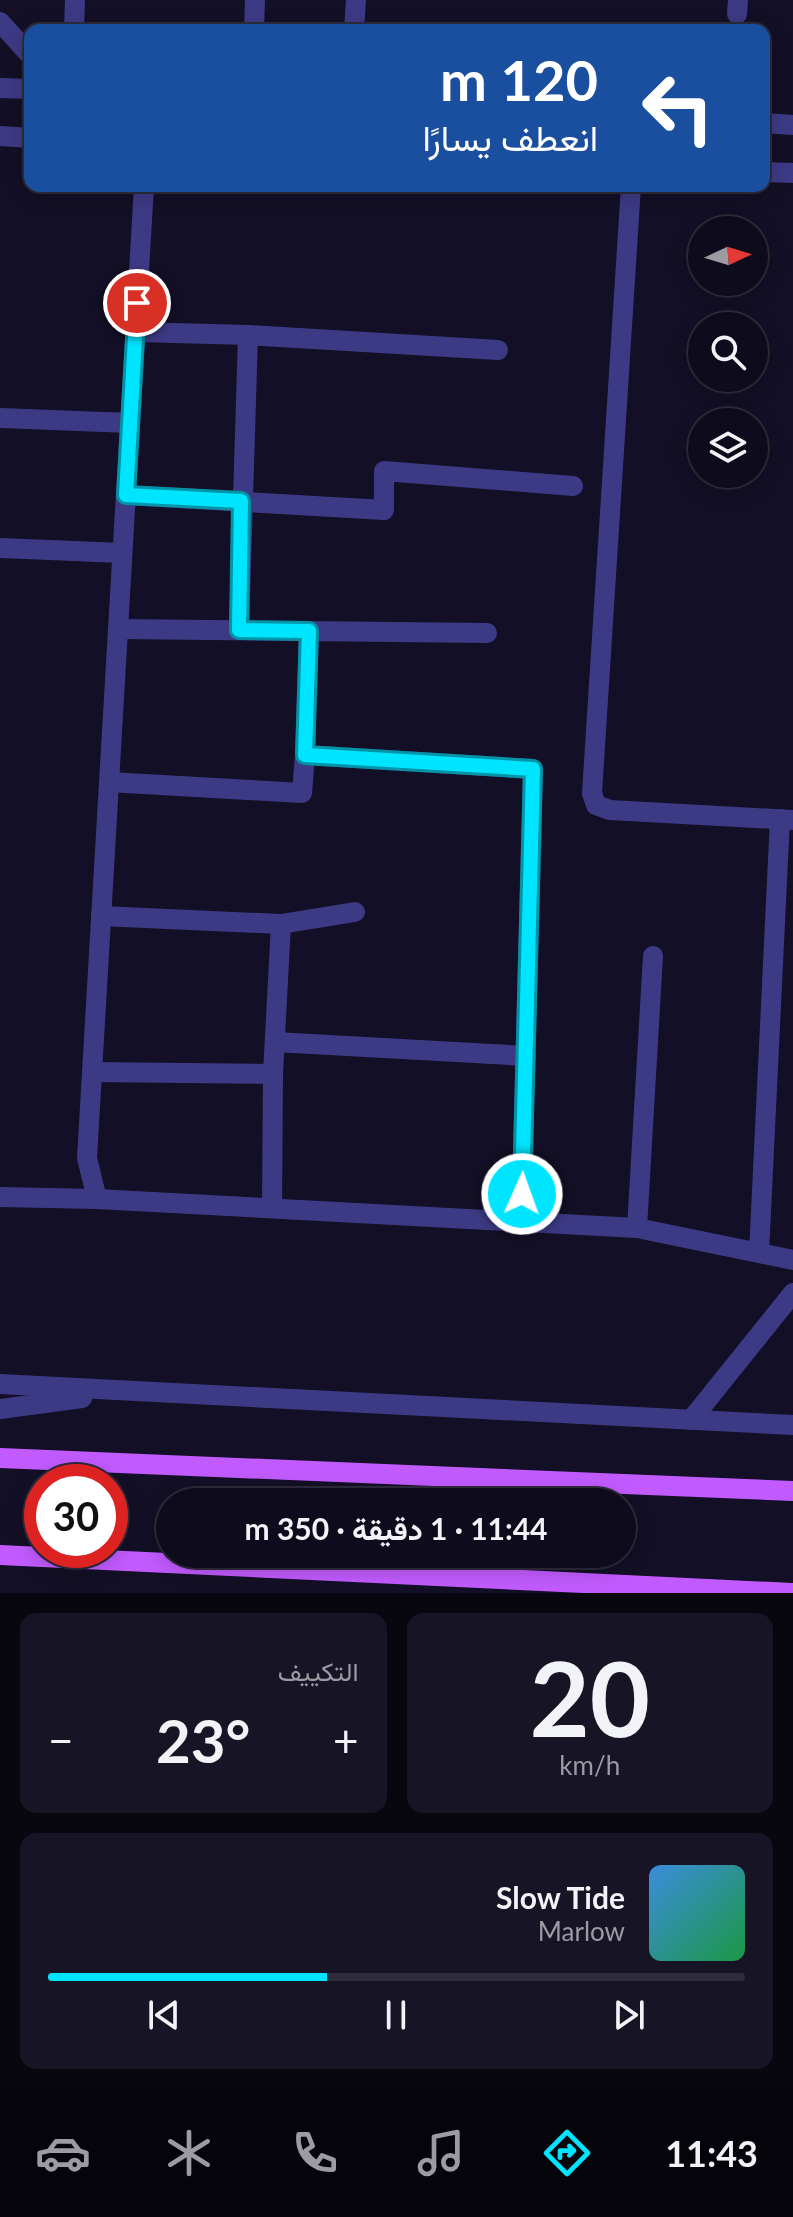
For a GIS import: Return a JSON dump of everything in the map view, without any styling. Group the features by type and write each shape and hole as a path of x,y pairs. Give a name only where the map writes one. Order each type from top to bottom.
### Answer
{"main road":[{"path":"0,1458 793,1491"},
{"path":"0,1555 792,1593"}],"street":[{"path":"74,24 75,0"},
{"path":"254,24 255,0"},
{"path":"354,24 356,0"},
{"path":"0,22 24,48"},
{"path":"0,88 24,89"},
{"path":"770,123 793,125"},
{"path":"0,136 24,138"},
{"path":"770,172 793,173"},
{"path":"97,1199 87,1158 144,192"},
{"path":"631,192 592,793 596,805 610,810 786,819 759,1253"},
{"path":"136,332 248,335 498,350"},
{"path":"239,630 248,335"},
{"path":"0,418 130,423"},
{"path":"126,495 384,510 384,471 573,486"},
{"path":"0,548 122,553"},
{"path":"118,629 487,633"},
{"path":"109,782 302,793 309,631"},
{"path":"305,755 533,769 521,1222"},
{"path":"101,916 281,924 355,912"},
{"path":"272,1208 273,1074 281,924"},
{"path":"637,1228 653,956"},
{"path":"275,1042 526,1056"},
{"path":"92,1072 273,1074"},
{"path":"0,1197 97,1199 637,1228 793,1260"},
{"path":"691,1420 793,1293"},
{"path":"0,1384 793,1425"},
{"path":"0,1409 133,1392"}],"route":[{"path":"137,303 126,495 241,501 239,630 309,631 305,755 533,769 522,1194"}]}
